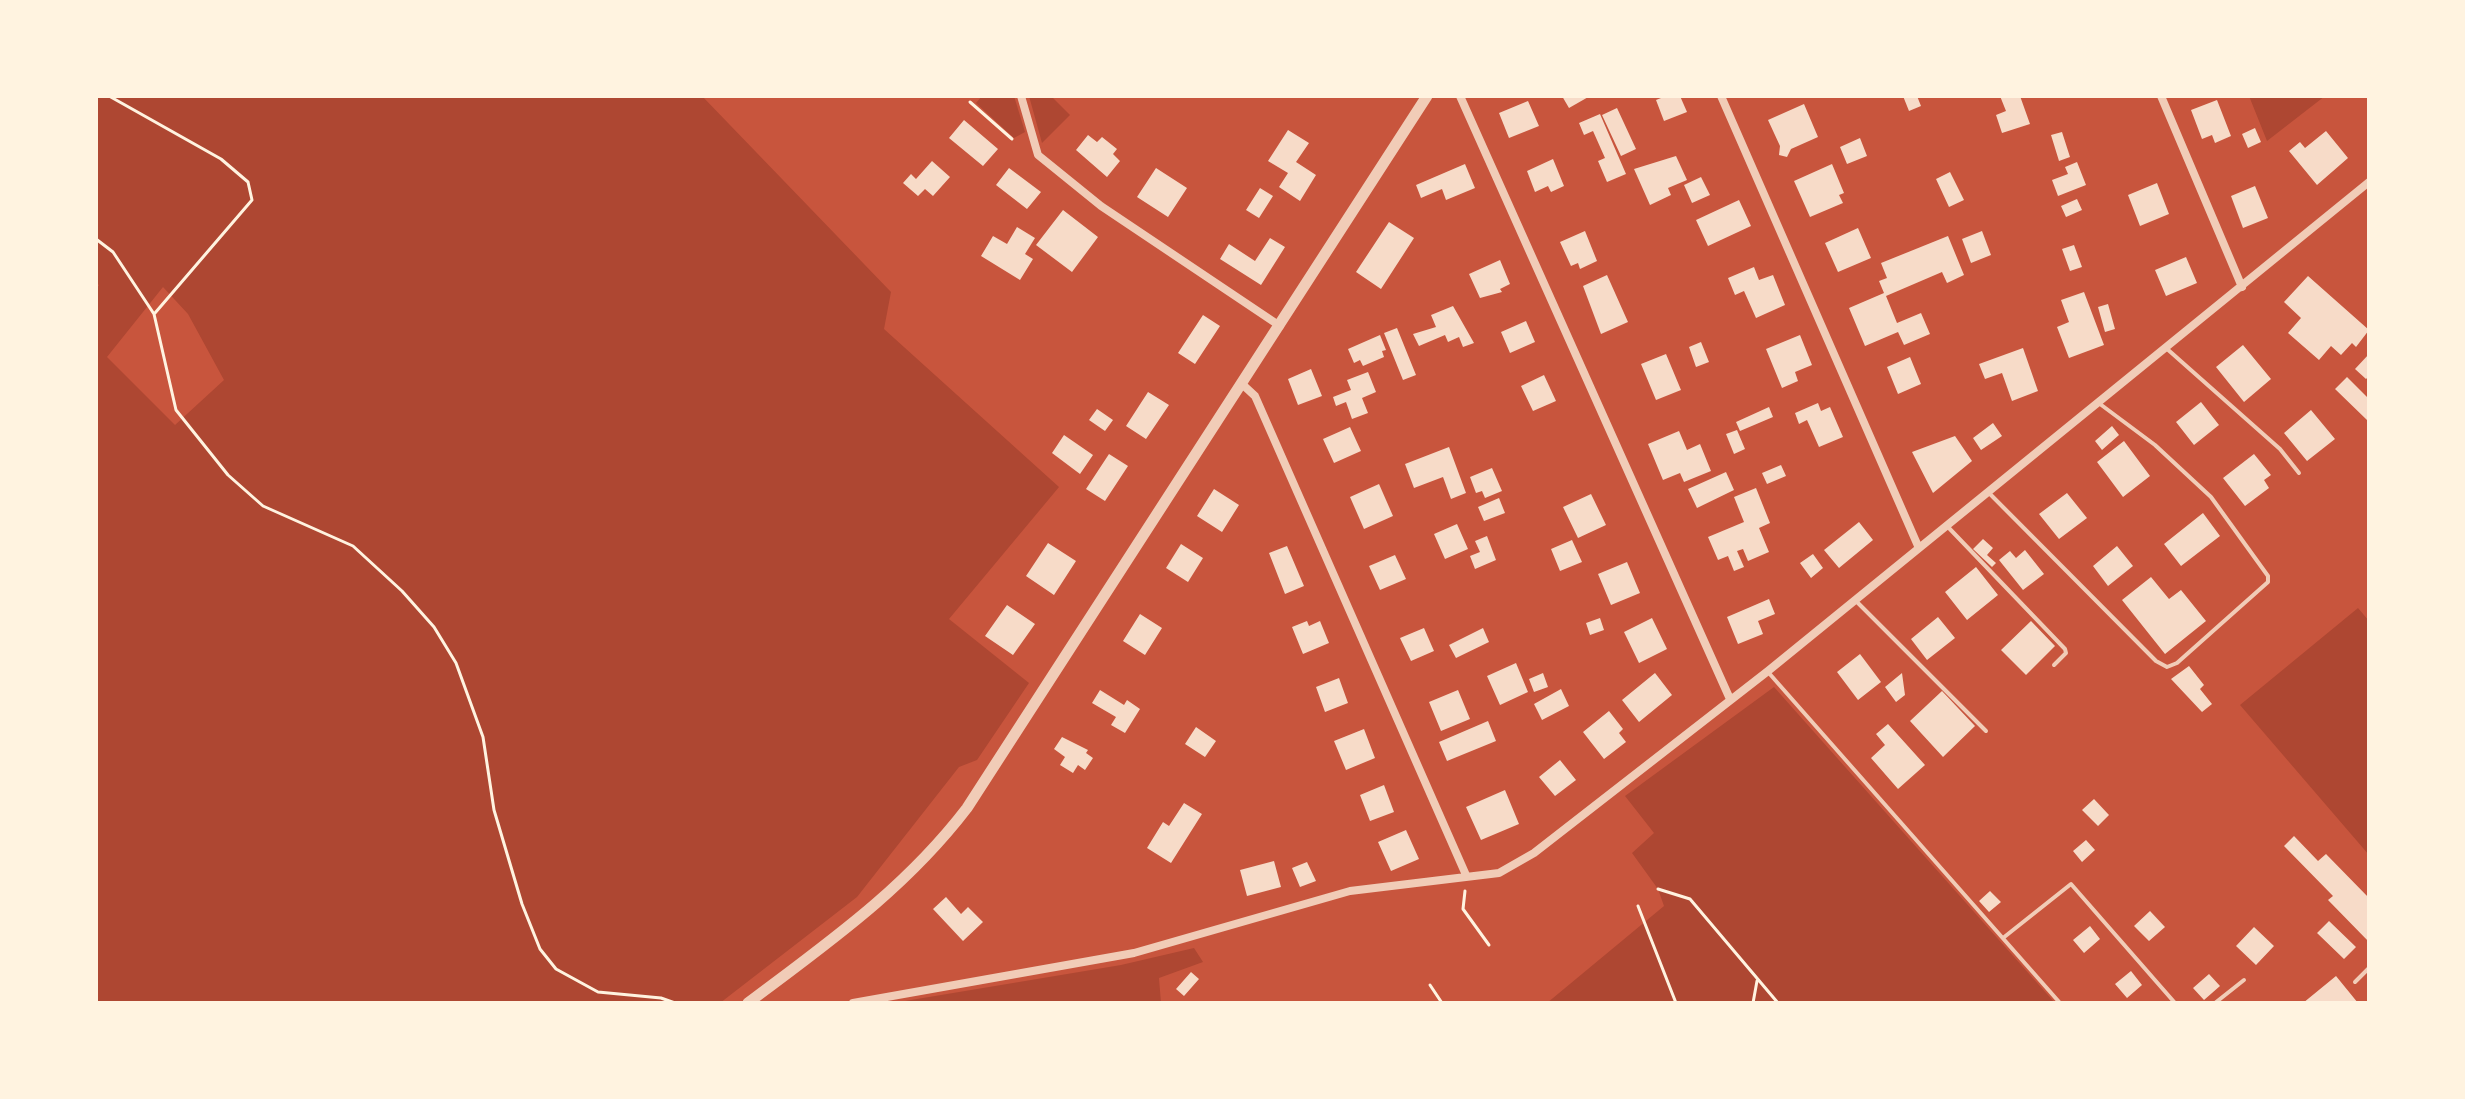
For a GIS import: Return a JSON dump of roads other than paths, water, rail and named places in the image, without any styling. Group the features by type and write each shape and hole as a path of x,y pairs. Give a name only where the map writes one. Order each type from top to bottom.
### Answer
{"street":[{"path":"1021,96 1038,155 1101,206 1280,326"},
{"path":"749,1003 882,901 931,854 967,808 1427,96"},
{"path":"1460,96 1730,699"},
{"path":"1721,96 1918,546"},
{"path":"2161,96 2242,287"},
{"path":"853,1003 1134,953 1350,891 1499,873 1534,853 1768,671 2369,182"},
{"path":"1242,384 1255,396 1466,875"}],"lane":[{"path":"2166,348 2280,449 2299,473"},
{"path":"1987,491 2156,661 2167,667 2177,663 2268,582 2268,576 2211,497 2155,445 2098,402"},
{"path":"1946,524 2065,649 2054,665"},
{"path":"1855,599 1986,731"},
{"path":"1768,671 2060,1003"},
{"path":"2003,938 2071,884 2175,1003"},
{"path":"2355,982 2369,968"},
{"path":"2215,1003 2244,980"}]}
